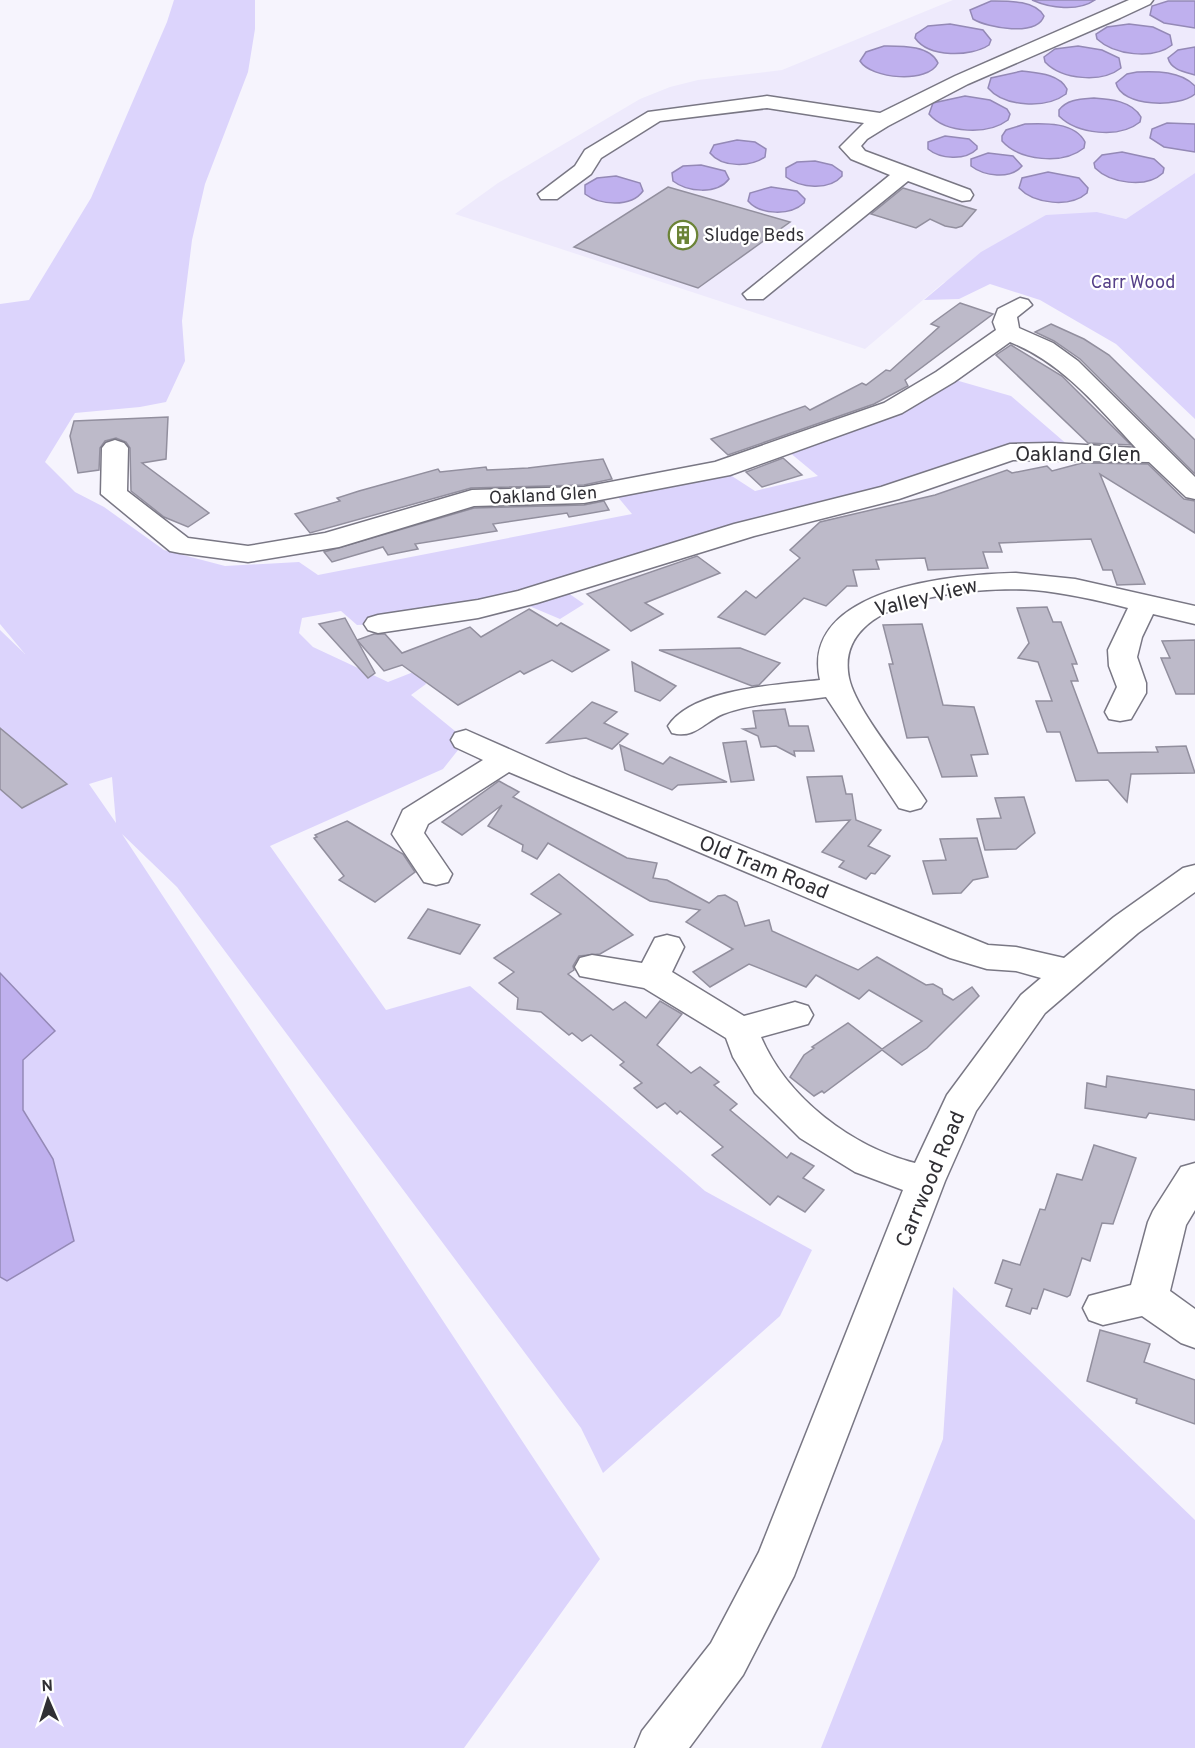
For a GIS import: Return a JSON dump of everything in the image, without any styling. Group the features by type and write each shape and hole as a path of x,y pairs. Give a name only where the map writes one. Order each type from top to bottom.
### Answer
{"street":[{"path":"962,195 858,155 850,147 856,138 884,120 950,84 1144,0"},
{"path":"549,194 584,170 592,154 654,116 767,102 884,120"},
{"path":"755,294 905,173"},
{"path":"1008,332 1005,322 1006,314 1020,305"},
{"name":"Oakland Glen","path":"115,448 114,494 180,545 248,555 329,541 472,498 584,495 721,469 893,408 945,377 1008,332 1048,350 1075,371 1153,454 1195,491"},
{"name":"Oakland Glen","path":"378,624 478,609 527,597 744,531 890,493 1010,452 1052,451 1127,456 1153,454"},
{"name":"Valley View","path":"910,801 874,750 836,687 832,660 843,630 868,610 897,600 947,588 992,582 1033,582 1075,587 1195,615"},
{"path":"1120,712 1131,698 1133,683 1122,658 1125,645 1143,604"},
{"path":"683,726 711,708 747,698 836,687"},
{"name":"Old Tram Road","path":"466,740 505,760 962,949 987,957 1016,959 1069,972"},
{"path":"436,874 408,834 414,819 505,760"},
{"name":"Carrwood Road","path":"659,1748 727,1659 777,1561 926,1181 960,1105 1033,1004 1126,925 1195,876"},
{"path":"592,967 660,962 740,1030 748,1054 768,1082 801,1118 860,1159 898,1176 926,1181"},
{"path":"740,1030 795,1015"},
{"path":"1148,1298 1167,1222 1195,1178"},
{"path":"1103,1308 1148,1298 1195,1331"}],"shaded area":[{"path":"953,0 1195,0 1195,173 1126,219 1097,212 943,283 865,349 455,214 498,183 640,99 670,87 698,80 782,70"},
{"path":"1032,0 1095,0 1081,6 1064,8"},
{"path":"991,1 1028,4 1044,16 1040,23 1022,29 1000,28 973,19 970,10"},
{"path":"1168,1 1195,1 1195,28 1164,23 1150,15 1152,6"},
{"path":"950,24 983,30 991,40 989,45 972,52 951,54 921,45 915,38 916,34 928,26"},
{"path":"1129,24 1153,27 1170,35 1172,45 1155,53 1134,54 1113,49 1097,39 1096,34 1107,27"},
{"path":"884,46 922,50 934,57 938,63 932,70 923,74 899,77 875,72 860,61 866,52"},
{"path":"1078,46 1102,50 1119,58 1121,68 1104,76 1082,77 1061,73 1045,62 1044,57 1055,49"},
{"path":"1195,47 1195,75 1172,65 1168,58 1178,50"},
{"path":"1022,71 1059,80 1067,89 1066,94 1048,102 1026,104 1004,99 988,88 991,78"},
{"path":"1160,72 1183,77 1195,86 1195,94 1177,102 1164,103 1139,101 1128,97 1120,91 1116,83 1127,74"},
{"path":"965,96 990,100 1007,109 1010,114 1008,120 990,128 967,130 956,129 936,121 929,114 933,103"},
{"path":"1094,98 1114,100 1132,107 1141,117 1140,122 1121,131 1098,132 1076,127 1059,116 1062,106 1075,100"},
{"path":"1167,123 1195,124 1195,152 1164,147 1150,138 1152,129"},
{"path":"1025,124 1067,127 1080,135 1085,142 1084,148 1065,157 1054,159 1019,153 1002,141 1002,136 1006,130"},
{"path":"945,136 969,139 977,146 977,149 959,157 946,157 928,149 928,142"},
{"path":"737,140 755,142 766,149 765,157 752,163 737,164 722,161 710,153 714,145"},
{"path":"1122,152 1154,159 1164,168 1163,173 1147,181 1128,182 1110,177 1095,168 1094,163 1102,155"},
{"path":"988,153 1013,156 1022,166 1011,173 997,175 971,166 971,159"},
{"path":"815,161 832,165 842,172 842,176 822,186 799,184 786,177 786,168 797,162"},
{"path":"701,165 725,171 729,179 724,184 710,190 686,188 673,181 672,173 683,166"},
{"path":"1048,172 1079,178 1088,188 1087,193 1071,201 1052,202 1034,198 1019,188 1022,178"},
{"path":"616,176 640,183 643,191 631,200 615,203 598,201 585,194 585,185 597,178"},
{"path":"771,187 797,191 805,199 804,203 791,210 775,212 760,209 748,201 750,193"},
{"path":"0,973 55,1031 23,1060 23,1110 53,1159 74,1241 7,1281 0,1277"}],"green space":[{"path":"174,0 255,0 255,29 248,72 205,184 192,240 182,321 185,361 166,402 140,407 75,413 45,462 75,492 104,507 164,550 225,566 299,562 318,575 632,514 612,490 721,469 755,491 818,476 783,447 945,377 1011,396 1069,446 1010,452 561,588 584,604 560,619 522,603 378,624 357,625 341,611 302,618 299,633 313,647 388,682 421,669 426,684 411,695 466,740 443,769 270,846 386,1010 470,986 705,1191 812,1250 780,1316 603,1473 581,1428 177,887 122,834 600,1559 464,1748 0,1748 0,630 25,654 0,624 0,304 29,300 91,198 167,22","holes":["112,777 116,823 89,784"]},
{"name":"Carr Wood","path":"1195,173 1195,419 1116,344 1040,300 990,284 959,299 924,300 981,252 1046,215 1097,212 1126,219"},
{"path":"953,1287 1195,1520 1195,1748 821,1748 943,1439"}],"building":[{"name":"Sludge Beds","path":"668,187 790,222 698,288 574,247"},
{"path":"903,188 976,210 962,226 956,228 930,219 916,228 871,214"},
{"path":"960,303 993,314 905,380 908,386 874,404 728,455 711,439 805,406 810,410 862,383 866,385 886,370 890,371 939,327 931,324"},
{"path":"1051,324 1084,339 1109,355 1195,440 1195,474 1080,359 1054,341 1035,332"},
{"path":"1011,345 1062,376 1131,445 1088,443 996,355"},
{"path":"168,417 166,459 142,463 209,513 188,527 164,517 131,491 130,448 126,442 116,438 105,441 100,448 99,470 78,473 70,436 74,421"},
{"path":"783,458 802,475 762,487 746,472"},
{"path":"603,459 612,479 584,485 471,488 310,533 295,514 340,501 337,498 359,491 438,469 440,472 486,467 487,470 528,468"},
{"path":"1082,463 1148,464 1184,499 1195,501 1195,533 1100,474 1145,584 1117,585 1112,570 1103,570 1091,539 999,543 1002,552 983,552 988,568 928,570 925,558 876,560 879,569 853,570 857,586 847,586 826,606 804,598 765,635 718,617 746,591 756,598 800,558 790,550 820,522 935,495 1007,470 1012,473 1047,466 1052,471"},
{"path":"604,501 609,510 569,517 567,513 493,524 497,531 415,544 418,549 388,555 383,547 332,562 324,552 474,508 584,505"},
{"path":"697,556 720,573 645,603 663,614 631,631 587,594"},
{"path":"1047,607 1053,622 1061,622 1077,664 1072,664 1078,681 1071,681 1098,753 1158,752 1156,747 1186,746 1195,773 1131,774 1127,802 1108,780 1076,781 1060,732 1047,732 1036,701 1052,701 1038,662 1018,658 1029,643 1017,608"},
{"path":"529,609 557,626 561,623 609,650 572,672 552,660 524,674 520,671 458,705 402,665 384,671 357,640 374,634 385,634 402,653 470,627 481,637"},
{"path":"345,618 375,673 368,678 319,624"},
{"path":"922,624 943,705 974,707 988,754 971,755 977,776 942,777 928,737 907,738 889,664 893,664 883,625"},
{"path":"1195,640 1195,694 1176,694 1161,658 1170,658 1162,641"},
{"path":"740,648 780,663 759,685 752,686 659,650"},
{"path":"632,662 676,686 660,701 635,691"},
{"path":"592,702 617,712 604,723 628,734 612,749 586,738 547,743"},
{"path":"785,709 789,726 808,726 814,751 794,751 795,756 776,746 761,747 758,736 743,729 756,728 753,711"},
{"path":"0,728 67,784 22,808 0,789"},
{"path":"746,741 754,780 731,782 723,743"},
{"path":"620,745 663,764 670,757 727,782 678,785 672,790 625,770"},
{"path":"842,776 846,794 852,794 856,820 881,830 868,846 890,856 875,874 871,873 866,879 839,867 844,861 822,852 850,820 816,822 807,777"},
{"path":"499,781 519,792 513,797 627,858 657,863 653,878 667,880 709,903 718,896 725,895 737,902 745,926 769,920 772,931 858,970 877,957 926,985 933,984 942,989 943,994 953,1000 972,987 979,996 927,1048 902,1065 882,1050 824,1093 822,1091 814,1096 790,1077 804,1055 814,1048 812,1047 848,1023 882,1049 922,1021 869,990 859,999 816,975 806,987 749,964 710,987 693,972 733,949 686,922 700,910 650,901 548,843 537,859 522,851 523,845 488,826 502,805 462,835 442,822"},
{"path":"1024,797 1035,833 1016,849 985,850 977,819 1001,818 995,798"},
{"path":"347,821 403,854 415,872 375,902 339,880 344,876 314,838 317,837 315,835"},
{"path":"977,838 988,877 973,880 961,893 933,894 923,861 946,860 940,839"},
{"path":"559,874 633,935 600,954 579,956 573,966 574,970 568,974 613,1010 625,1002 646,1018 660,1001 682,1014 657,1045 691,1073 700,1067 719,1082 714,1085 737,1104 730,1110 787,1158 791,1153 814,1166 803,1178 824,1190 805,1212 778,1196 770,1205 712,1155 723,1147 680,1111 677,1114 665,1103 657,1108 634,1088 642,1083 620,1065 624,1062 591,1035 582,1041 572,1033 569,1035 541,1012 517,1009 518,998 499,983 514,972 494,958 561,914 531,894"},
{"path":"428,909 480,925 460,954 408,938"},
{"path":"1107,1076 1195,1090 1195,1120 1149,1113 1146,1118 1085,1108 1087,1083 1106,1087"},
{"path":"1094,1145 1136,1158 1113,1224 1102,1223 1090,1261 1082,1258 1070,1295 1067,1297 1044,1289 1037,1309 1032,1308 1030,1314 1006,1306 1012,1289 995,1283 1003,1260 1020,1265 1040,1209 1045,1210 1057,1174 1082,1180"},
{"path":"1100,1330 1150,1344 1144,1362 1195,1380 1195,1424 1136,1403 1137,1399 1087,1381"}],"place":[{"name":"Sludge Beds","path":"683,235"}]}
